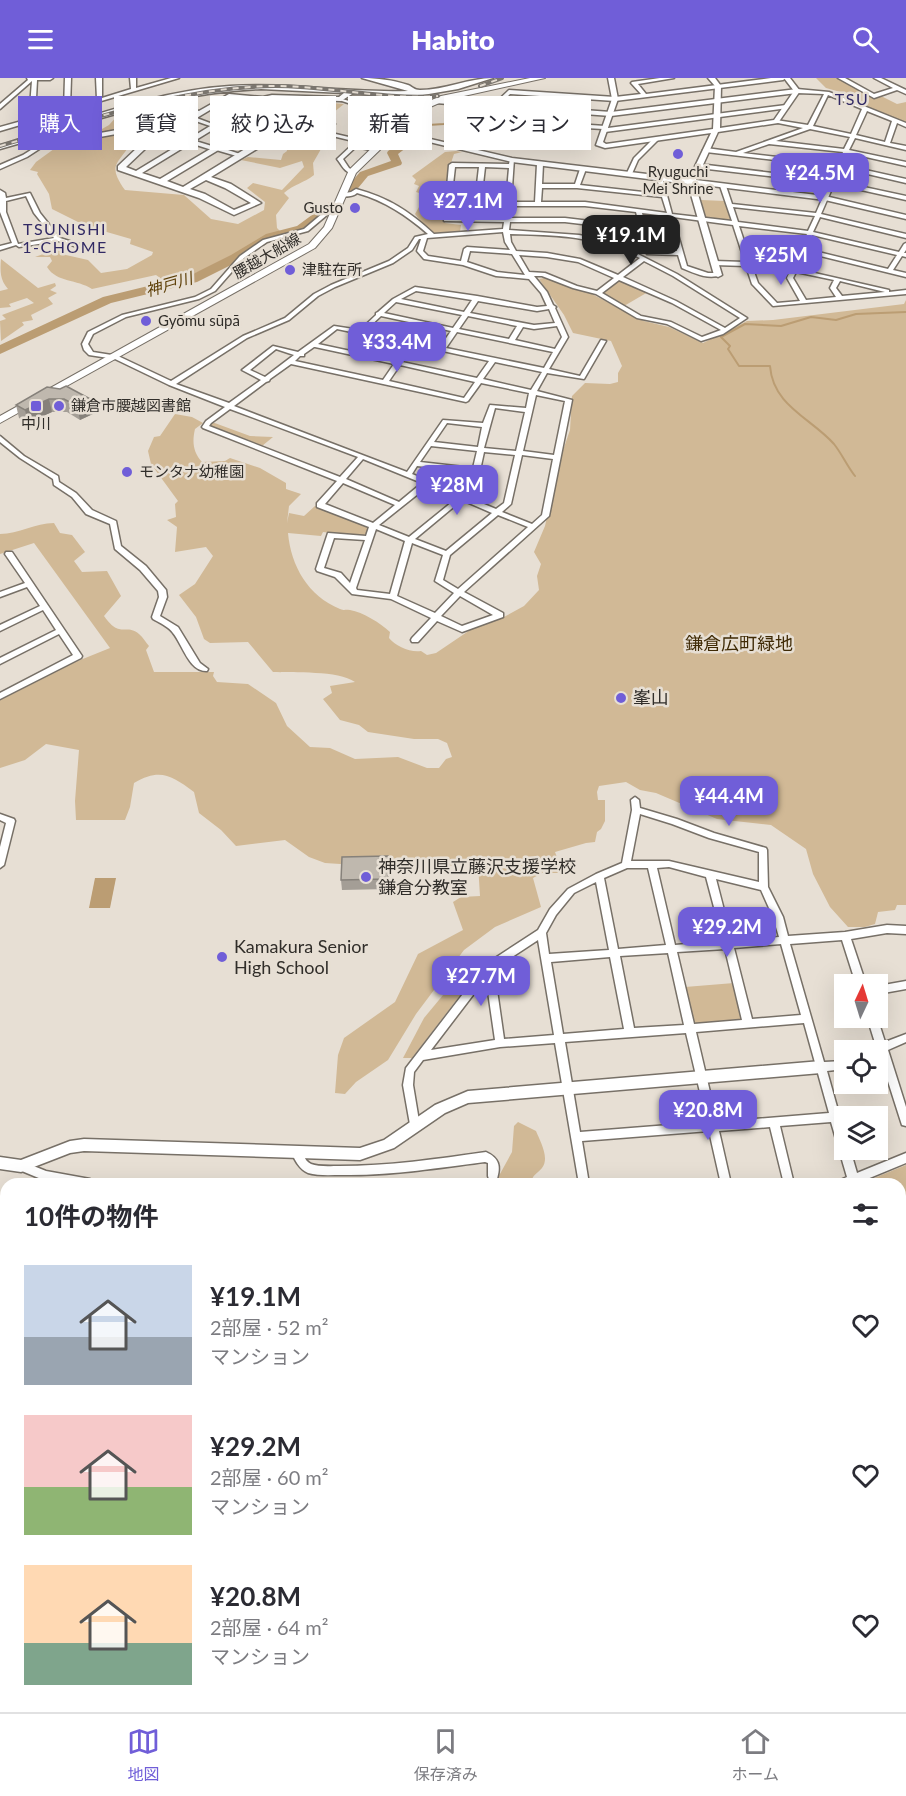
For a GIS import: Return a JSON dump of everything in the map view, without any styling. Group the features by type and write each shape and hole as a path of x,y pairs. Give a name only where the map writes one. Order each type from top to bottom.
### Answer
{"main road":[{"name":"腰越大船線","path":"432,103 542,78"},
{"name":"腰越大船線","path":"0,420 312,246 328,228 352,172 374,150"}],"street":[{"path":"23,78 50,78"},
{"path":"67,96 68,78"},
{"path":"99,78 99,96"},
{"path":"133,78 134,90"},
{"path":"102,99 176,78"},
{"path":"365,78 407,87 419,96"},
{"path":"102,117 156,100 208,90 276,86 416,94 465,86 490,78"},
{"path":"611,78 615,99 599,143 605,146 776,122 906,148"},
{"path":"644,95 634,82 671,78"},
{"path":"660,178 684,267 707,275 718,275 691,182 716,130 718,86 711,78"},
{"path":"591,97 615,99 785,78 797,91"},
{"path":"841,78 874,96 897,88"},
{"path":"880,78 906,92"},
{"path":"0,107 33,79"},
{"path":"33,79 33,96"},
{"path":"776,122 797,91"},
{"path":"591,112 611,114 797,91 827,93 906,125"},
{"path":"341,99 350,92"},
{"path":"505,96 509,92 570,96"},
{"path":"735,154 810,127 827,93"},
{"path":"336,99 348,101"},
{"path":"200,113 210,107"},
{"path":"591,128 605,129 786,107"},
{"path":"804,302 790,278 865,109"},
{"path":"887,143 895,121"},
{"path":"0,129 18,123"},
{"path":"629,175 636,159 655,140"},
{"path":"0,147 18,142"},
{"path":"432,142 511,163"},
{"path":"768,142 846,151 906,164"},
{"path":"0,167 35,150"},
{"path":"139,150 121,168 202,196 234,213 257,203 228,186 205,177"},
{"path":"137,173 174,150"},
{"path":"161,182 213,150"},
{"path":"219,150 240,155"},
{"path":"184,190 248,150"},
{"path":"350,150 340,159 347,170 352,172"},
{"path":"706,150 840,166 906,181"},
{"path":"368,538 332,535 319,568 338,575 355,592 393,597 462,629 500,615 439,581 447,554 507,504 534,392 565,337 553,307 544,292 513,253 506,231 511,163"},
{"path":"538,202 540,164"},
{"path":"642,229 565,220 446,220 452,165 540,164 825,198 906,217"},
{"path":"478,204 482,166"},
{"path":"699,166 833,182 906,198"},
{"path":"577,186 583,169"},
{"path":"538,186 577,186 665,196"},
{"path":"723,186 755,284 775,305 906,292"},
{"path":"342,195 353,194 356,191 383,198 396,205 429,235"},
{"path":"0,248 15,244 2,212 2,196 28,194 37,213 58,239"},
{"path":"448,204 576,203 810,232 903,254"},
{"path":"729,205 818,215 906,236"},
{"path":"337,208 325,214 306,230 265,241 242,257 213,290 194,298 124,316 88,336 85,345 92,354 116,357 171,384 362,456 533,527"},
{"path":"639,211 649,254 680,253"},
{"path":"0,230 8,228"},
{"path":"171,384 245,337 287,319 333,286 391,262 410,249 415,240 429,235 506,231 595,240 642,259 744,318 711,337 701,339 669,323 639,317 598,293 575,287 549,275 496,274 464,263 435,260 424,256 420,251 429,235"},
{"path":"19,245 58,239 97,251"},
{"path":"741,242 802,250 906,275"},
{"path":"890,271 903,254 906,245"},
{"path":"464,263 467,249 571,259 674,302 725,330"},
{"path":"598,293 642,259"},
{"path":"714,263 748,262 794,268 895,292"},
{"path":"838,279 833,288 841,299"},
{"path":"361,332 395,300 415,289 537,309 553,307"},
{"path":"442,349 477,298"},
{"path":"395,300 534,327 559,324"},
{"path":"378,314 557,351"},
{"path":"511,341 521,325"},
{"path":"399,504 205,427 208,422 302,355 336,327 583,378 603,341"},
{"path":"384,383 413,343"},
{"path":"315,345 569,400 545,516 458,593 415,640"},
{"path":"267,380 245,370 275,347 302,355"},
{"path":"292,362 466,400 494,360"},
{"path":"393,597 409,540 472,489 492,406 528,410"},
{"path":"408,475 445,421 486,425"},
{"path":"0,438 22,457 56,478 56,483 74,495 89,512 113,523 118,547 143,568 162,590 163,597 156,617 175,629 198,665 204,669"},
{"path":"429,444 557,457"},
{"path":"362,456 320,506 447,554"},
{"path":"416,464 476,470"},
{"path":"352,588 373,526 427,483"},
{"path":"0,696 78,656 9,554"},
{"path":"0,595 28,584"},
{"path":"0,628 44,607"},
{"path":"0,661 60,631"},
{"path":"626,865 636,800"},
{"path":"636,810 674,821 712,836 763,850 764,886 778,917 834,1110"},
{"path":"0,817 11,821 0,865"},
{"path":"415,1127 407,1076 489,967 541,933 553,912 571,891 626,865 652,864 669,864 764,886"},
{"path":"652,864 725,1178"},
{"path":"710,873 748,1023"},
{"path":"599,876 630,1033"},
{"path":"547,958 845,936 887,929 906,930"},
{"path":"541,933 561,1038 583,1178"},
{"path":"845,936 858,974"},
{"path":"489,967 500,1043"},
{"path":"888,988 906,985"},
{"path":"421,1056 500,1043 807,1018"},
{"path":"888,1045 906,1038"},
{"path":"21,1166 77,1146 370,1153 390,1144 442,1107 462,1098 834,1066"},
{"path":"888,1066 902,1094 906,1122"},
{"path":"577,1137 834,1117"},
{"path":"774,1122 788,1178"},
{"path":"296,1152 305,1166 310,1169 355,1171 377,1171 486,1157 493,1161 493,1176"},
{"path":"856,1178 906,1158"},
{"path":"848,1160 853,1178"},
{"path":"0,1163 21,1166 57,1178"}],"green space":[{"path":"816,78 839,78 873,98 881,96 897,104 906,102 906,124 843,99 844,93 826,88"},
{"path":"336,103 344,104 336,110"},
{"path":"114,119 114,150 127,150 116,168 116,174 125,190 184,195 211,219 238,224 264,210 265,202 247,188 253,183 282,190 304,167 302,161 280,168 241,160 248,157 281,160 287,151 320,150 313,163 314,175 284,193 289,198 276,215 277,228 280,231 260,239 227,261 172,282 167,283 156,275 92,289 56,276 47,267 52,261 50,257 35,257 57,249 66,255 88,260 101,273 127,269 152,255 153,252 130,244 131,239 86,226 52,209 49,194 38,172 30,170 36,162 52,150 102,150 102,129"},
{"path":"445,152 462,152 454,154 451,163 445,223 461,225 460,232 444,236 430,234 415,214 426,195 416,192 419,186 414,184 416,180 412,176"},
{"path":"701,200 725,201 731,220 705,217"},
{"path":"1,259 38,288 55,283 56,286 50,290 57,293 48,298 53,304 31,315 33,320 22,322 24,325 1,341 0,321 6,319 2,315 34,303 27,298 9,304 11,307 0,308 0,291 8,289 1,275"},
{"name":"鎌倉広町緑地","path":"553,276 567,287 586,291 644,321 669,327 703,343 747,321 773,320 904,304 906,300 906,905 897,905 895,910 878,912 875,924 865,927 848,927 830,907 813,874 806,849 771,825 717,819 656,793 640,790 626,782 599,786 598,800 605,800 605,821 597,832 595,842 555,852 558,860 558,873 542,873 533,878 541,907 495,927 464,950 416,1014 388,1060 356,1082 345,1094 335,1093 338,1055 344,1038 395,1002 418,954 463,930 453,902 461,897 480,896 478,864 401,868 325,863 309,857 285,840 236,846 221,830 199,813 194,792 179,781 158,775 143,778 134,783 125,820 76,820 75,801 79,750 46,744 25,760 0,768 0,699 63,667 110,648 34,543 0,554 0,534 54,523 60,533 72,535 85,552 74,561 82,572 107,571 121,596 104,616 114,627 134,631 142,637 149,646 146,650 154,672 214,672 213,676 217,682 248,684 276,703 287,726 310,747 330,748 355,759 398,757 427,768 439,768 446,759 452,757 447,743 438,739 414,739 368,732 359,725 340,720 323,699 332,693 330,686 355,682 327,674 273,672 248,642 210,643 204,639 196,617 179,595 195,584 213,556 206,547 175,552 177,527 167,520 176,517 175,504 178,501 151,464 148,451 154,437 160,436 175,414 192,417 203,423 195,429 194,438 195,451 202,462 225,461 230,458 260,468 286,483 286,489 301,494 289,506 287,523 289,513 304,516 315,506 367,526 369,529 364,536 323,532 321,536 288,533 297,568 310,588 319,596 340,609 355,611 371,618 390,632 389,638 395,644 413,651 421,651 427,655 436,653 476,626 504,617 524,606 539,590 537,576 541,564 534,552 545,526 560,459 570,430 572,396 585,383 618,382 618,373 622,366 611,341 573,333 564,315 539,279"},
{"path":"617,280 648,292 624,306 601,293"},
{"path":"212,422 250,436 273,437 262,446 208,426"},
{"path":"473,959 484,964 412,1058 403,1058 424,1018"},
{"path":"734,983 743,1017 739,1020 698,1024 692,1021 685,987"},
{"path":"518,1122 536,1131 544,1150 544,1164 533,1178 498,1178 512,1152 514,1126"},
{"path":"906,1165 906,1178 874,1178"}],"shaded area":[{"path":"95,878 116,878 110,908 89,908"}],"building":[{"path":"66,386 92,400 77,406 64,399 49,399 25,410 16,405 47,387 60,389"},
{"path":"388,856 388,879 341,880 342,857"}],"waterway":[{"name":"神戸川","path":"432,125 444,124"},
{"name":"神戸川","path":"350,191 364,174 397,163 392,153 396,150"},
{"name":"神戸川","path":"0,350 107,300 193,279 235,258 270,236 301,229 331,204"},
{"path":"855,476 834,444 794,410 778,391 770,366 739,366 728,349 730,346 721,337 745,324 781,326 811,317 836,320 856,314 906,312"}],"railway":[{"path":"480,86 502,78"},
{"path":"0,146 136,107 205,92 240,88 275,86 397,96 438,96"}],"place":[{"name":"Ryuguchi Mei Shrine","path":"678,154"},
{"name":"Gusto","path":"355,208"},
{"name":"津駐在所","path":"290,270"},
{"name":"Gyōmu sūpā","path":"146,321"},
{"name":"中川","path":"36,406"},
{"name":"鎌倉市腰越図書館","path":"59,406"},
{"name":"モンタナ幼稚園","path":"127,472"},
{"name":"峯山","path":"621,698"},
{"name":"神奈川県立藤沢支援学校 鎌倉分教室","path":"366,877"},
{"name":"Kamakura Senior High School","path":"222,957"}],"district":[{"name":"TSU","path":"852,99"},
{"name":"TSUNISHI 1-CHOME","path":"65,238"}]}
